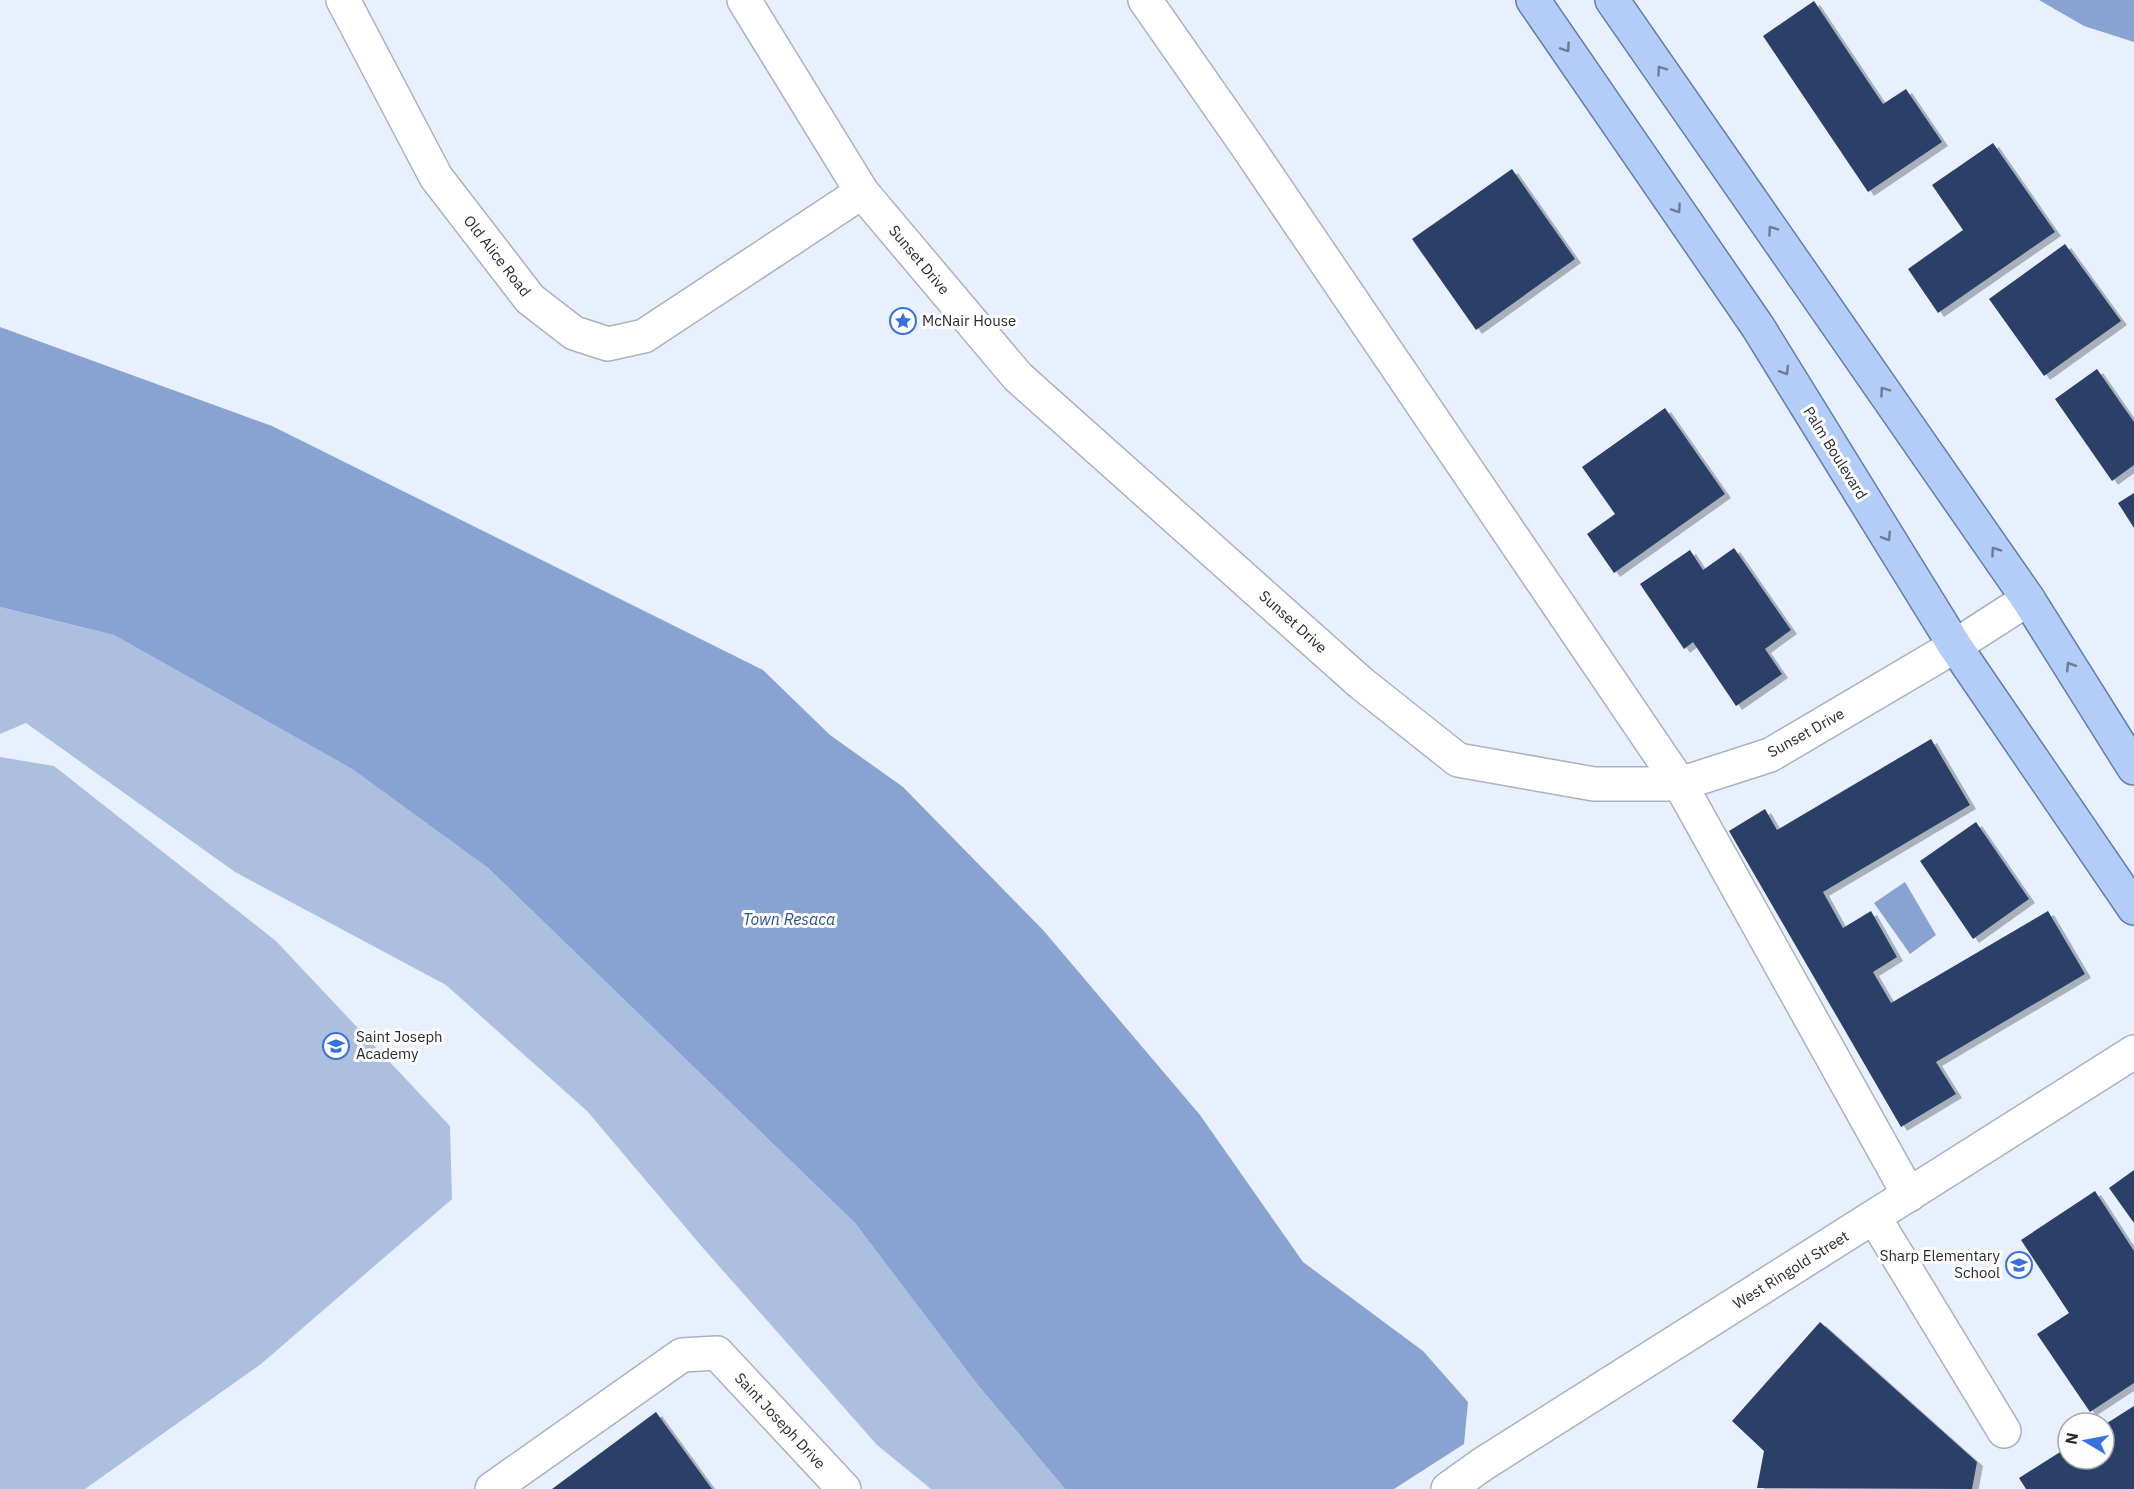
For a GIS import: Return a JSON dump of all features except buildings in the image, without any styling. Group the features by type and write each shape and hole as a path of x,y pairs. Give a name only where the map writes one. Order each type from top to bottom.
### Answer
{"main road":[{"name":"Palm Boulevard","path":"1533,0 1758,327 1955,646 2134,908"},
{"path":"1612,0 2028,599 2134,768"}],"street":[{"name":"Old Alice Road","path":"343,0 436,177 530,299 574,333 608,344 644,336 862,192"},
{"name":"Sunset Drive","path":"744,0 862,192 1018,377 1361,683 1458,760 1594,784 1680,784 1770,755 1955,646 2028,599"},
{"path":"1145,0 1680,784 1909,1195"},
{"name":"West Ringold Street","path":"1448,1489 1483,1464 2134,1052"},
{"path":"1874,1217 2004,1431"},
{"name":"Saint Joseph Drive","path":"492,1489 682,1355 717,1353 844,1489"}],"shaded area":[{"path":"0,607 114,635 352,769 488,868 855,1223 977,1384 1065,1489 931,1489 877,1445 703,1248 587,1111 446,985 235,872 26,723 0,734"},
{"path":"0,757 54,766 276,941 450,1126 452,1199 261,1364 85,1489 0,1489"}],"water":[{"path":"2039,0 2134,0 2134,42 2084,26"},
{"name":"Town Resaca","path":"0,327 272,426 763,670 830,735 903,787 1043,930 1200,1115 1303,1262 1423,1351 1468,1402 1464,1444 1394,1489 1065,1489 977,1384 855,1223 488,868 352,769 114,635 0,607"},
{"path":"1905,882 1936,935 1910,954 1874,903"}],"place":[{"name":"McNair House","path":"903,321"},
{"name":"Saint Joseph Academy","path":"336,1046"},
{"name":"Sharp Elementary School","path":"2019,1265"}]}
